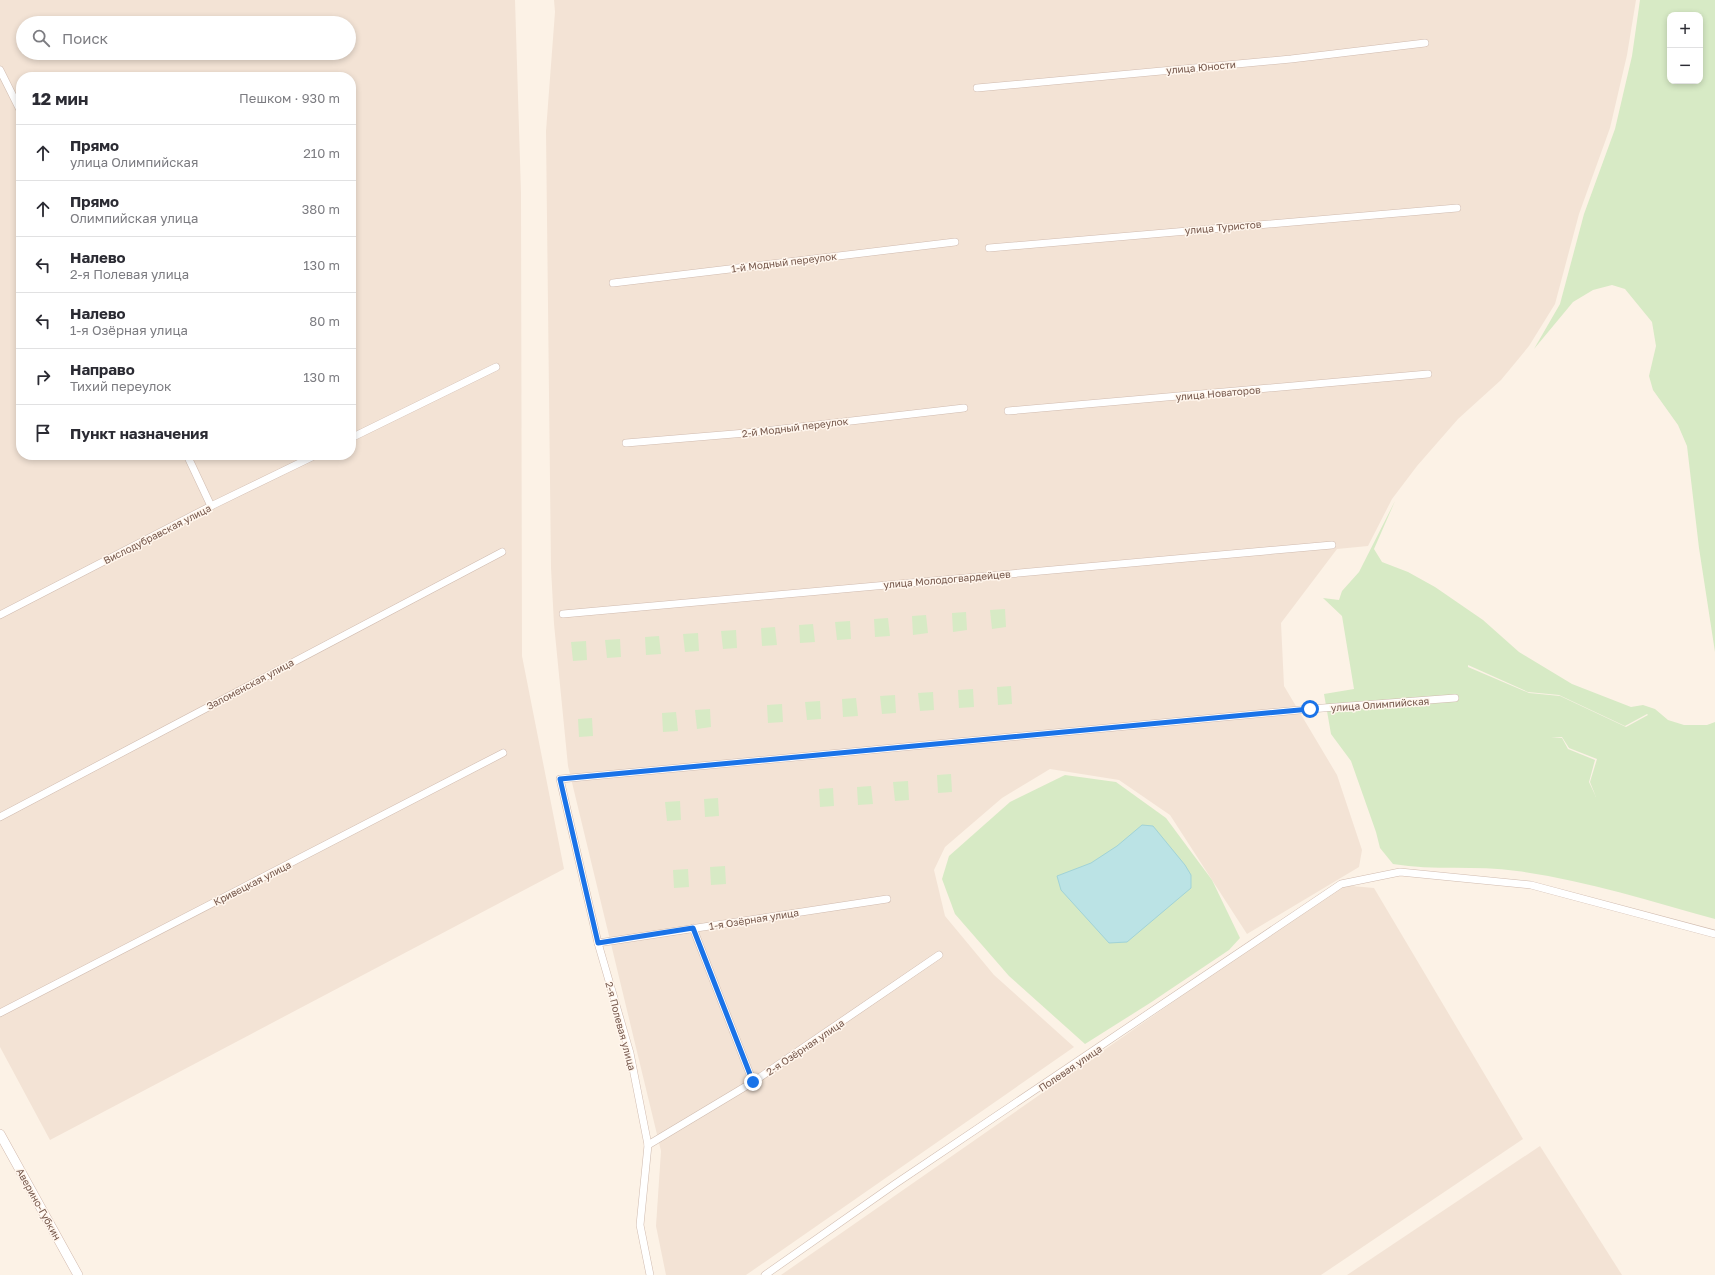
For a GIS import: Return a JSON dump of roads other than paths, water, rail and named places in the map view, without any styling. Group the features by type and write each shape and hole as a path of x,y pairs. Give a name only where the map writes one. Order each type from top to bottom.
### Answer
{"main road":[{"name":"Аверино-Губкин","path":"0,1134 78,1275"}],"street":[{"name":"улица Юности","path":"977,88 1283,59 1425,43"},
{"path":"0,70 16,102"},
{"name":"улица Туристов","path":"989,248 1457,208"},
{"name":"1-й Модный переулок","path":"612,283 955,242"},
{"path":"356,436 496,367"},
{"name":"улица Новаторов","path":"1008,411 1428,374"},
{"name":"2-й Модный переулок","path":"626,443 746,433 964,408"},
{"path":"189,460 211,506"},
{"name":"Вислодубравская улица","path":"0,615 211,506 306,460"},
{"name":"улица Молодогвардейцев","path":"563,614 1332,545"},
{"name":"Заломенская улица","path":"0,817 502,552"},
{"name":"улица Олимпийская","path":"560,779 1310,709 1455,698"},
{"name":"Кривецкая улица","path":"0,1013 503,753"},
{"name":"2-я Полевая улица","path":"560,779 598,943 630,1053 648,1145 640,1225 650,1275"},
{"name":"Полевая улица","path":"765,1275 895,1184 1341,884 1400,872 1531,884 1715,934"},
{"name":"1-я Озёрная улица","path":"598,943 887,899"},
{"path":"693,928 753,1082"},
{"name":"2-я Озёрная улица","path":"648,1145 753,1082 939,955"}],"water":[{"path":"1142,825 1153,826 1185,865 1191,875 1191,888 1127,942 1109,943 1061,890 1057,876 1091,863 1117,846"}]}
